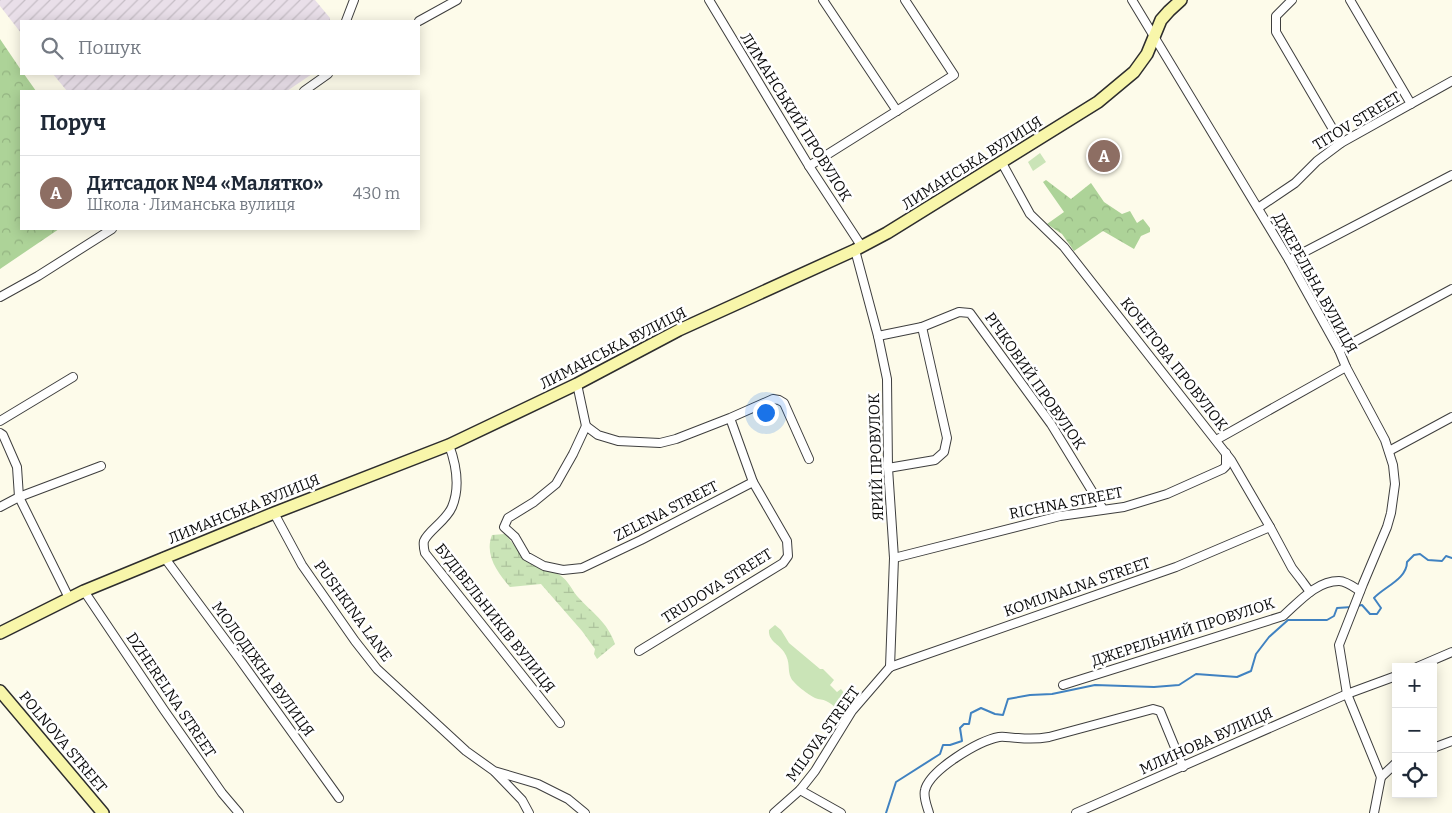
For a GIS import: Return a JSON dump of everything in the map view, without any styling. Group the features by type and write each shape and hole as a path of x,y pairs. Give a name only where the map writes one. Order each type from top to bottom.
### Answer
{"street":[{"path":"346,20 354,0"},
{"path":"420,20 456,0"},
{"name":"ЛИМАНСЬКИЙ ПРОВУЛОК","path":"709,0 858,249"},
{"path":"823,0 897,111"},
{"path":"809,166 954,75 905,0"},
{"name":"ДЖЕРЕЛЬНА ВУЛИЦЯ","path":"1132,0 1289,260 1339,350 1389,451 1395,484 1391,513 1385,534 1339,645 1347,694 1381,777"},
{"name":"ЛИМАНСЬКА ВУЛИЦЯ","path":"0,633 84,591 164,557 449,445 578,384 679,330 858,249 887,233 1098,102 1134,72 1147,54 1161,20 1181,0"},
{"path":"1292,0 1276,16 1276,32 1341,143"},
{"path":"1350,0 1411,104"},
{"path":"305,90 327,75"},
{"name":"TITOV STREET","path":"1258,208 1295,183 1317,161 1341,143 1452,82"},
{"name":"КОЧЕТОВА ПРОВУЛОК","path":"1002,162 1030,214 1064,247 1226,453 1270,526 1292,568 1310,592"},
{"path":"1289,260 1452,175"},
{"path":"0,297 38,276 110,230"},
{"name":"ЯРИЙ ПРОВУЛОК","path":"858,249 887,379 888,468 894,558 890,667"},
{"path":"1339,350 1452,290"},
{"name":"РІЧКОВИЙ ПРОВУЛОК","path":"878,336 922,327 959,312 970,313 1051,424 1103,509"},
{"path":"888,468 935,460 944,452 947,438 922,327"},
{"path":"1216,440 1346,367"},
{"path":"0,421 73,378"},
{"path":"578,384 586,426 598,435 618,441 660,443 676,439 773,399 779,400 784,403 808,459"},
{"path":"730,418 753,482"},
{"path":"1389,451 1452,418"},
{"name":"ZELENA STREET","path":"586,426 556,484 534,502 508,518 504,528 515,538 526,556 544,566 563,570 582,568 753,482"},
{"path":"0,433 17,467 19,497 69,598"},
{"name":"БУДІВЕЛЬНИКІВ ВУЛИЦЯ","path":"449,445 455,470 456,493 452,508 445,519 426,538 424,543 425,553 560,723"},
{"name":"RICHNA STREET","path":"894,558 1060,516 1124,506 1167,494 1223,469 1226,466 1226,453"},
{"path":"0,507 19,497 101,466"},
{"name":"TRUDOVA STREET","path":"639,651 783,564 788,556 788,541 753,482"},
{"name":"PUSHKINA LANE","path":"274,513 302,565 377,669 466,750 494,771 522,800 529,813"},
{"name":"KOMUNALNA STREET","path":"890,667 1176,567 1270,526"},
{"name":"МОЛОДІЖНА ВУЛИЦЯ","path":"164,557 339,798"},
{"name":"ДЖЕРЕЛЬНИЙ ПРОВУЛОК","path":"1063,685 1283,616 1310,592 1324,584 1340,581 1351,585 1359,593"},
{"name":"DZHERELNA STREET","path":"84,591 164,710 239,813"},
{"path":"1426,663 1452,652"},
{"name":"MILOVA STREET","path":"774,813 800,790 815,771 852,712 890,667"},
{"name":"МЛИНОВА ВУЛИЦЯ","path":"1076,813 1347,694 1392,677"},
{"name":"POLNOVA STREET","path":"0,691 103,813"},
{"path":"929,813 924,795 925,788 931,779 942,768 978,745 1000,737 1049,738 1153,709 1160,711 1183,767"},
{"path":"1437,747 1452,741"},
{"path":"1374,813 1381,777 1392,766"},
{"name":"PUSHKINA LANE","path":"494,771 538,784 568,799 585,813"},
{"path":"800,790 841,813"}],"shaded area":[{"path":"0,0 315,0 330,20 20,20 20,32 0,6"},
{"path":"54,75 311,75 288,90 66,90"}],"green space":[{"path":"0,39 20,69 20,75 25,75 35,90 20,90 20,230 58,230 0,269"},
{"path":"1040,153 1046,162 1033,171 1028,162"},
{"path":"1046,180 1071,199 1091,183 1104,202 1122,214 1130,211 1137,223 1143,219 1150,228 1150,232 1141,236 1134,249 1103,231 1074,251 1062,234 1047,224 1064,212 1043,182"},
{"path":"505,534 527,560 537,567 560,575 566,580 577,596 608,629 615,644 597,659 594,654 595,649 582,631 541,584 510,587 493,563 490,550 492,535"},
{"path":"775,625 781,630 789,643 820,669 823,669 834,680 830,685 837,692 841,689 846,700 852,706 846,715 824,700 816,699 793,680 786,656 769,634 769,630"}],"waterway":[{"path":"1357,606 1362,605 1370,614 1377,614 1381,608 1374,598 1399,578 1406,568 1407,562 1414,555 1420,554 1428,560 1442,561 1446,556 1452,558"},
{"path":"886,813 896,782 940,754 943,745 962,741 960,728 964,724 969,724 971,713 981,708 1003,715 1008,699 1030,695 1052,694 1095,685 1154,687 1179,685 1196,674 1237,677 1251,671 1256,654 1269,637 1288,620 1327,620 1334,616 1337,608 1352,607"}],"place":[{"name":"Дитсадок №4 «Малятко»","path":"1104,156"}]}
